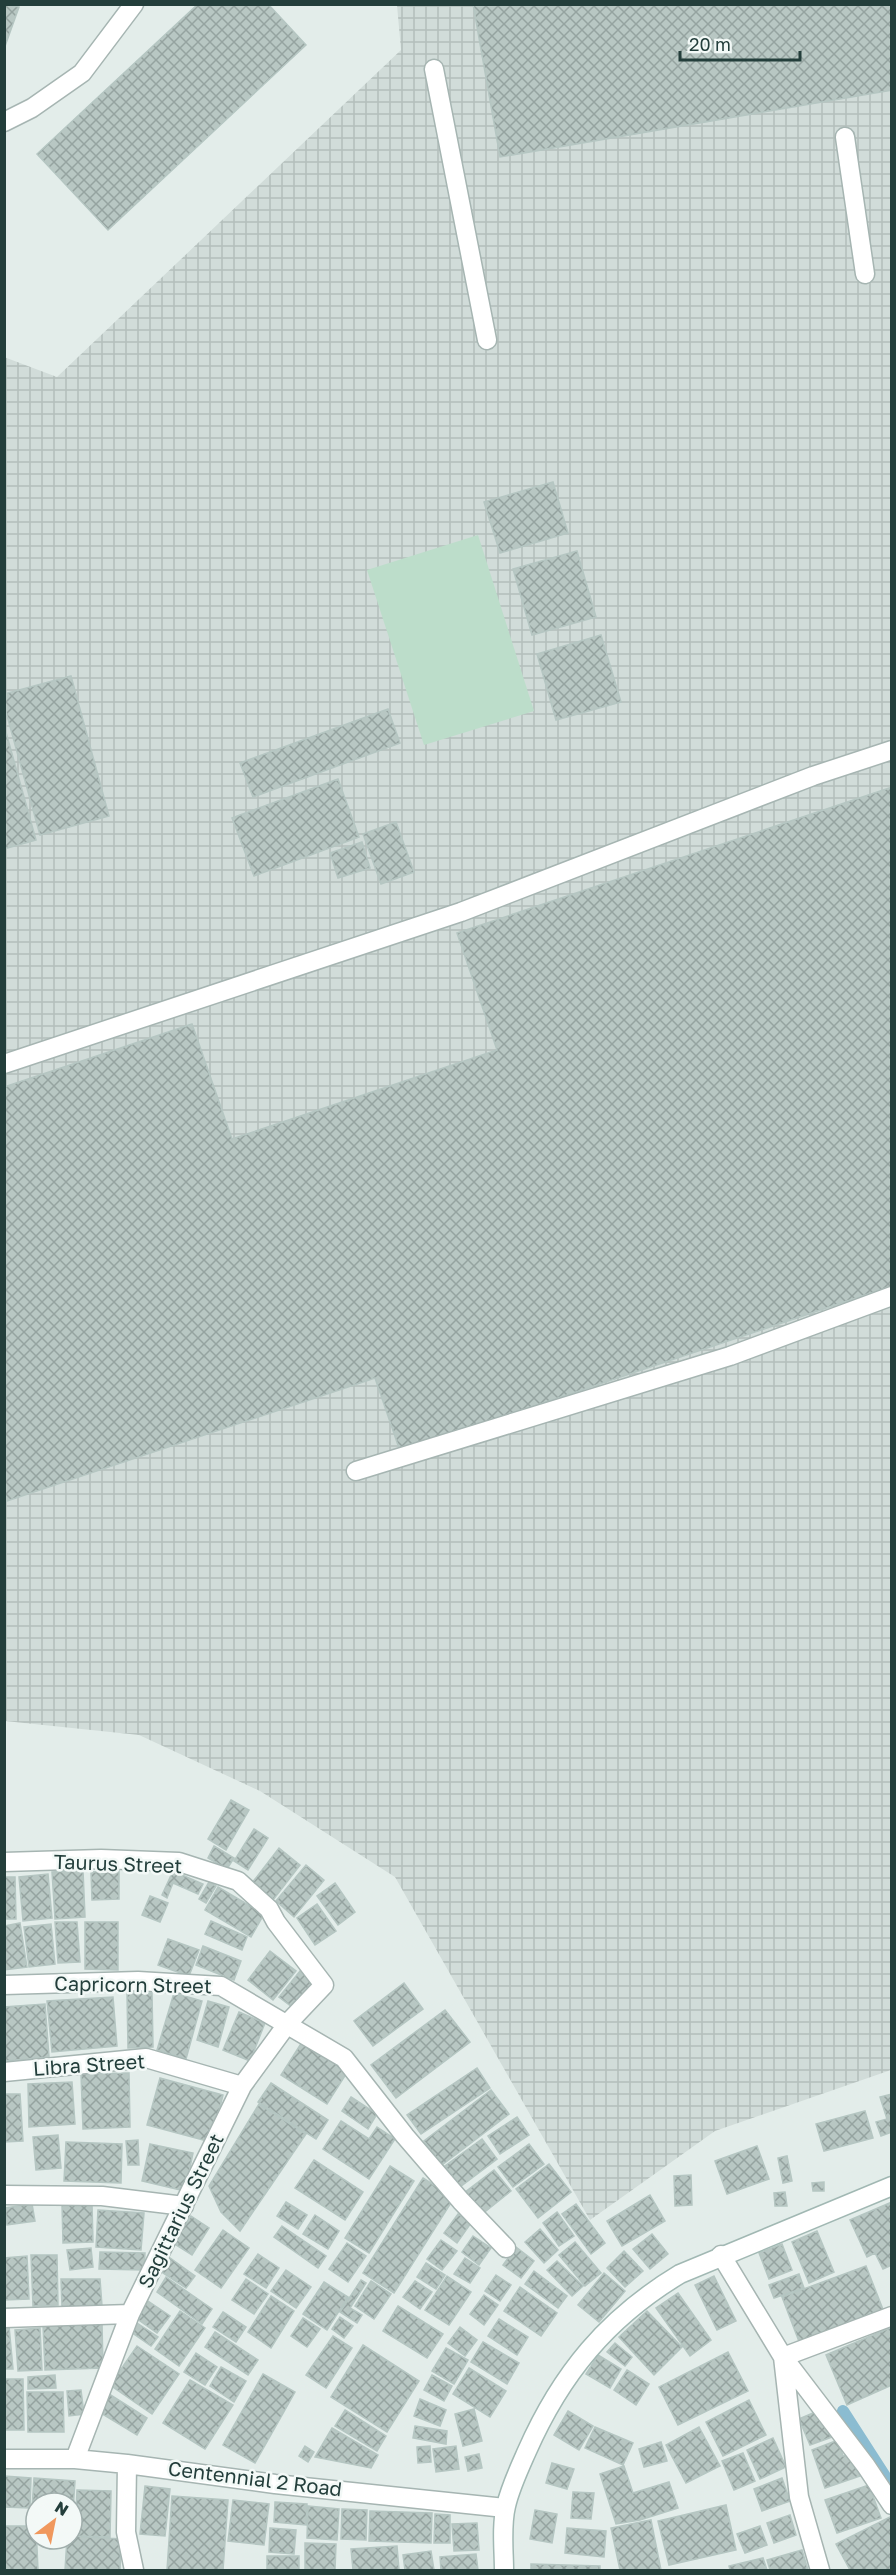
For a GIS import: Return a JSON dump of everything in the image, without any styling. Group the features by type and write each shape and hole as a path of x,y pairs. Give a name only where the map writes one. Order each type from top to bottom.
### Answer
{"street":[{"path":"4,122 32,108 82,73 134,4"},
{"path":"434,69 487,340"},
{"path":"845,137 865,274"},
{"path":"4,1064 461,912 813,776 891,750"},
{"path":"356,1471 730,1356 891,1296"},
{"name":"Taurus Street","path":"4,1862 101,1859 179,1862 238,1881 269,1909 276,1922 324,1985"},
{"name":"Capricorn Street","path":"4,1985 138,1981 221,1986 288,2023 344,2058 405,2136 461,2201 506,2248"},
{"name":"Sagittarius Street","path":"75,2459 84,2430 130,2314 242,2086 288,2023 324,1985"},
{"name":"Libra Street","path":"4,2072 146,2058 242,2086"},
{"path":"504,2571 505,2508 540,2421 562,2383 604,2331 649,2292 680,2274 891,2186"},
{"path":"4,2195 102,2196 184,2206"},
{"path":"721,2255 783,2357 866,2466 891,2505"},
{"path":"4,2318 130,2314"},
{"path":"783,2357 891,2316"},
{"path":"783,2357 799,2497 820,2571"},
{"name":"Centennial 2 Road","path":"4,2459 75,2459 127,2464 275,2484 505,2508"},
{"path":"127,2464 126,2532 134,2571"}],"shaded area":[{"path":"397,5 891,5 891,2070 715,2131 590,2220 395,1877 260,1791 139,1735 5,1721 4,357 57,377 401,50"}],"green space":[{"path":"478,535 534,711 424,745 367,570"}],"building":[{"path":"4,4 19,7 4,49"},
{"path":"198,4 268,4 306,45 108,230 37,154"},
{"path":"473,4 892,4 892,90 500,157"},
{"path":"553,482 568,533 500,553 484,502"},
{"path":"577,551 596,617 532,635 513,569"},
{"path":"601,635 621,702 556,720 537,654"},
{"path":"71,676 109,816 40,835 4,705 4,694"},
{"path":"388,709 400,743 253,797 240,763"},
{"path":"4,725 36,840 4,849"},
{"path":"338,779 359,837 254,876 232,818"},
{"path":"892,787 892,1286 400,1451 375,1378 4,1502 4,1087 192,1024 232,1139 497,1050 457,933"},
{"path":"396,822 414,872 381,884 363,834"},
{"path":"362,842 370,868 338,878 330,853"},
{"path":"231,1800 249,1810 226,1850 208,1839"},
{"path":"254,1829 268,1838 248,1870 234,1861"},
{"path":"214,1846 234,1858 227,1869 208,1858"},
{"path":"279,1848 300,1865 273,1900 252,1883"},
{"path":"306,1865 324,1880 294,1917 276,1901"},
{"path":"83,1870 85,1917 55,1919 52,1872"},
{"path":"119,1871 119,1899 92,1900 91,1872"},
{"path":"173,1871 203,1884 198,1894 173,1883 167,1898 162,1895"},
{"path":"48,1874 52,1918 23,1921 19,1877"},
{"path":"4,1877 15,1877 16,1919 4,1919"},
{"path":"209,1882 216,1886 206,1903 199,1899"},
{"path":"335,1883 355,1912 338,1925 317,1896"},
{"path":"218,1887 264,1914 251,1937 205,1910"},
{"path":"150,1896 168,1903 160,1922 142,1915"},
{"path":"317,1904 336,1931 315,1945 297,1918"},
{"path":"211,1921 247,1937 242,1950 205,1934"},
{"path":"55,1922 77,1922 80,1962 58,1963"},
{"path":"85,1922 118,1922 118,1970 85,1969"},
{"path":"20,1923 27,1967 4,1970 4,1926"},
{"path":"51,1924 55,1964 29,1967 24,1927"},
{"path":"168,1939 199,1950 189,1976 158,1965"},
{"path":"203,1946 241,1961 234,1980 196,1965"},
{"path":"270,1951 296,1971 273,2000 248,1980"},
{"path":"300,1971 317,1984 296,2010 279,1997"},
{"path":"404,1983 423,2009 373,2046 354,2021"},
{"path":"127,1993 152,1993 153,2047 128,2048"},
{"path":"174,1993 202,2001 186,2059 157,2050"},
{"path":"113,1997 117,2046 52,2052 47,2001"},
{"path":"208,2001 229,2007 218,2047 197,2040"},
{"path":"45,2004 49,2057 4,2061 4,2007"},
{"path":"445,2010 470,2042 396,2098 371,2065"},
{"path":"239,2012 265,2023 250,2061 223,2050"},
{"path":"302,2042 348,2071 327,2104 281,2075"},
{"path":"477,2068 490,2088 421,2134 407,2115"},
{"path":"129,2073 130,2127 83,2129 81,2074"},
{"path":"160,2078 223,2095 211,2142 147,2125"},
{"path":"72,2082 75,2124 29,2127 28,2084"},
{"path":"271,2083 328,2120 316,2139 258,2102"},
{"path":"491,2090 509,2114 442,2165 424,2141"},
{"path":"4,2094 20,2094 23,2141 4,2142"},
{"path":"892,2094 892,2132 881,2136 876,2122 887,2119 880,2097"},
{"path":"351,2097 377,2114 368,2129 342,2111"},
{"path":"259,2104 306,2134 240,2231 221,2212 209,2186"},
{"path":"865,2111 873,2138 824,2151 816,2124"},
{"path":"517,2117 529,2135 500,2154 488,2136"},
{"path":"341,2121 369,2139 377,2127 395,2139 369,2179 323,2149"},
{"path":"58,2135 61,2168 36,2170 33,2137"},
{"path":"482,2139 497,2159 460,2187 445,2166"},
{"path":"138,2140 139,2165 128,2165 126,2141"},
{"path":"66,2142 122,2144 121,2183 64,2181"},
{"path":"150,2144 193,2153 185,2191 142,2181"},
{"path":"529,2144 544,2164 513,2187 498,2167"},
{"path":"757,2146 769,2179 727,2194 715,2161"},
{"path":"787,2156 792,2181 783,2183 778,2158"},
{"path":"314,2160 363,2192 345,2220 295,2188"},
{"path":"549,2164 571,2192 538,2218 516,2189"},
{"path":"390,2166 414,2181 369,2253 345,2238"},
{"path":"494,2170 511,2191 481,2215 464,2193"},
{"path":"691,2175 692,2205 675,2206 674,2176"},
{"path":"423,2178 454,2198 394,2293 363,2273"},
{"path":"824,2182 824,2191 813,2191 812,2183"},
{"path":"785,2192 787,2206 775,2206 774,2193"},
{"path":"650,2195 665,2221 622,2246 607,2221"},
{"path":"286,2202 307,2215 298,2229 277,2216"},
{"path":"892,2202 892,2265 883,2269 875,2253 867,2257 850,2220"},
{"path":"32,2204 35,2221 7,2225 5,2208"},
{"path":"92,2204 93,2242 63,2243 62,2205"},
{"path":"576,2204 605,2243 591,2254 562,2214"},
{"path":"98,2210 144,2213 141,2250 96,2247"},
{"path":"557,2212 574,2236 559,2246 543,2223"},
{"path":"458,2214 471,2223 457,2243 444,2233"},
{"path":"315,2215 339,2231 328,2249 303,2234"},
{"path":"191,2216 209,2228 192,2255 173,2243"},
{"path":"282,2226 326,2256 318,2268 274,2237"},
{"path":"540,2229 558,2250 544,2263 525,2242"},
{"path":"223,2230 249,2248 221,2288 195,2270"},
{"path":"817,2231 834,2272 809,2283 792,2242"},
{"path":"652,2234 668,2254 650,2269 633,2249"},
{"path":"473,2236 491,2248 479,2265 462,2252"},
{"path":"441,2240 457,2251 442,2270 427,2259"},
{"path":"575,2242 601,2273 585,2286 559,2255"},
{"path":"347,2243 366,2256 348,2282 329,2269"},
{"path":"782,2244 792,2270 769,2279 759,2253"},
{"path":"516,2247 534,2261 521,2278 503,2265"},
{"path":"91,2248 93,2267 70,2270 67,2250"},
{"path":"624,2251 643,2271 625,2287 607,2268"},
{"path":"100,2252 145,2253 144,2270 99,2269"},
{"path":"258,2254 279,2268 266,2288 244,2274"},
{"path":"31,2255 57,2255 58,2305 33,2306"},
{"path":"166,2255 195,2276 186,2288 157,2269"},
{"path":"27,2256 29,2299 4,2300 4,2258"},
{"path":"465,2258 480,2268 470,2283 454,2274"},
{"path":"557,2261 583,2286 572,2296 547,2270"},
{"path":"426,2263 445,2275 436,2289 417,2277"},
{"path":"866,2266 884,2312 800,2344 782,2297"},
{"path":"286,2270 311,2287 296,2308 271,2291"},
{"path":"534,2271 567,2296 558,2308 525,2284"},
{"path":"604,2273 625,2291 599,2322 578,2305"},
{"path":"799,2274 804,2288 774,2298 769,2285"},
{"path":"496,2275 511,2285 500,2301 485,2291"},
{"path":"447,2276 471,2292 449,2325 425,2310"},
{"path":"714,2276 736,2321 717,2330 695,2285"},
{"path":"166,2277 212,2309 202,2324 157,2292"},
{"path":"61,2279 100,2279 102,2306 62,2307"},
{"path":"246,2279 268,2294 254,2314 232,2300"},
{"path":"361,2280 366,2283 350,2308 362,2315 357,2323 340,2312"},
{"path":"371,2281 391,2294 374,2319 355,2306"},
{"path":"415,2281 432,2292 420,2309 403,2297"},
{"path":"324,2282 348,2297 327,2330 303,2314"},
{"path":"520,2287 557,2313 541,2336 504,2311"},
{"path":"678,2293 711,2340 690,2356 656,2308"},
{"path":"484,2295 498,2305 484,2325 470,2314"},
{"path":"271,2296 294,2311 271,2348 248,2332"},
{"path":"148,2301 170,2316 157,2333 136,2318"},
{"path":"398,2306 443,2334 427,2358 383,2331"},
{"path":"180,2311 205,2328 179,2366 155,2349"},
{"path":"647,2311 682,2347 654,2375 619,2337"},
{"path":"223,2312 246,2327 236,2342 213,2327"},
{"path":"340,2317 353,2326 344,2338 332,2329"},
{"path":"303,2318 320,2329 307,2347 291,2336"},
{"path":"499,2319 528,2337 517,2355 488,2336"},
{"path":"102,2323 103,2368 45,2370 43,2325"},
{"path":"137,2323 158,2337 151,2346 131,2332"},
{"path":"4,2326 9,2326 13,2369 4,2369"},
{"path":"460,2327 477,2340 465,2356 448,2343"},
{"path":"892,2327 892,2385 847,2405 826,2355"},
{"path":"40,2328 42,2370 18,2371 15,2330"},
{"path":"215,2332 258,2360 248,2375 205,2347"},
{"path":"333,2336 352,2348 326,2388 306,2375"},
{"path":"483,2342 519,2363 507,2384 471,2362"},
{"path":"615,2343 632,2357 625,2366 607,2352"},
{"path":"363,2345 419,2381 387,2432 331,2397"},
{"path":"137,2346 179,2374 152,2414 110,2385"},
{"path":"446,2348 468,2360 454,2384 432,2371"},
{"path":"728,2352 748,2391 678,2425 659,2387"},
{"path":"196,2353 217,2367 205,2385 184,2372"},
{"path":"598,2355 621,2369 610,2388 586,2374"},
{"path":"221,2367 246,2381 234,2402 210,2386"},
{"path":"469,2368 506,2391 490,2417 453,2394"},
{"path":"627,2370 649,2384 636,2405 614,2390"},
{"path":"263,2374 295,2392 255,2463 223,2445"},
{"path":"55,2375 56,2388 28,2389 28,2377"},
{"path":"432,2375 452,2386 444,2401 424,2390"},
{"path":"4,2379 23,2379 24,2430 4,2430"},
{"path":"190,2380 233,2405 205,2449 163,2423"},
{"path":"81,2390 84,2414 69,2416 67,2391"},
{"path":"27,2392 63,2392 64,2432 28,2432"},
{"path":"109,2394 147,2418 137,2435 99,2412"},
{"path":"420,2399 446,2410 440,2426 414,2416"},
{"path":"749,2400 766,2435 723,2456 706,2422"},
{"path":"474,2409 482,2441 463,2446 455,2414"},
{"path":"345,2410 386,2436 377,2451 335,2426"},
{"path":"820,2410 832,2437 810,2445 799,2419"},
{"path":"568,2411 593,2426 579,2450 554,2435"},
{"path":"415,2426 447,2431 446,2444 413,2438"},
{"path":"595,2427 633,2443 623,2465 585,2448"},
{"path":"699,2427 720,2466 686,2483 666,2445"},
{"path":"332,2428 378,2455 371,2468 315,2457"},
{"path":"773,2438 786,2467 760,2479 747,2450"},
{"path":"838,2440 843,2456 852,2454 860,2476 825,2488 812,2450"},
{"path":"661,2442 667,2461 644,2467 639,2449"},
{"path":"305,2446 314,2452 308,2462 299,2456"},
{"path":"430,2446 431,2462 418,2463 417,2447"},
{"path":"456,2446 459,2469 436,2472 433,2449"},
{"path":"743,2453 755,2481 734,2490 722,2461"},
{"path":"479,2454 482,2468 468,2471 465,2457"},
{"path":"552,2463 574,2469 567,2489 546,2483"},
{"path":"624,2466 633,2493 669,2482 678,2508 640,2520 616,2524 600,2474"},
{"path":"4,2476 31,2478 31,2491 24,2491 24,2508 4,2507"},
{"path":"34,2478 75,2481 74,2491 33,2491"},
{"path":"782,2478 790,2501 762,2511 754,2489"},
{"path":"869,2485 881,2518 837,2533 825,2500"},
{"path":"145,2486 170,2489 165,2536 140,2534"},
{"path":"77,2490 111,2491 110,2537 84,2536 84,2491"},
{"path":"573,2492 594,2493 591,2519 571,2518"},
{"path":"172,2496 228,2500 223,2570 167,2570"},
{"path":"233,2500 269,2504 264,2545 228,2541"},
{"path":"275,2502 307,2504 306,2525 274,2522"},
{"path":"726,2505 736,2550 669,2565 658,2521"},
{"path":"308,2506 339,2509 337,2540 307,2538"},
{"path":"342,2509 367,2510 366,2540 341,2539"},
{"path":"535,2510 557,2514 552,2543 530,2539"},
{"path":"370,2511 432,2513 431,2543 369,2541"},
{"path":"435,2514 450,2515 450,2543 434,2543"},
{"path":"790,2515 796,2535 774,2543 767,2523"},
{"path":"892,2516 892,2570 850,2570 836,2544"},
{"path":"651,2520 661,2570 620,2570 611,2528"},
{"path":"477,2523 479,2550 454,2551 452,2524"},
{"path":"4,2526 24,2526 24,2551 37,2551 38,2570 4,2570"},
{"path":"760,2526 767,2545 745,2553 737,2534"},
{"path":"270,2528 296,2530 294,2554 269,2552"},
{"path":"567,2528 606,2531 604,2557 565,2553"},
{"path":"84,2537 121,2539 120,2570 65,2570 66,2551 84,2551"},
{"path":"305,2543 336,2544 335,2570 305,2570"},
{"path":"397,2546 399,2570 353,2570 351,2549"},
{"path":"802,2550 808,2570 770,2570 767,2560"},
{"path":"431,2551 434,2570 405,2570 403,2555"},
{"path":"476,2554 478,2570 441,2570 440,2557"},
{"path":"267,2556 299,2556 299,2570 267,2570"},
{"path":"763,2558 767,2570 730,2570 729,2566"},
{"path":"531,2564 600,2566 600,2570 531,2570"}],"waterway":[{"path":"843,2411 892,2487"}]}
